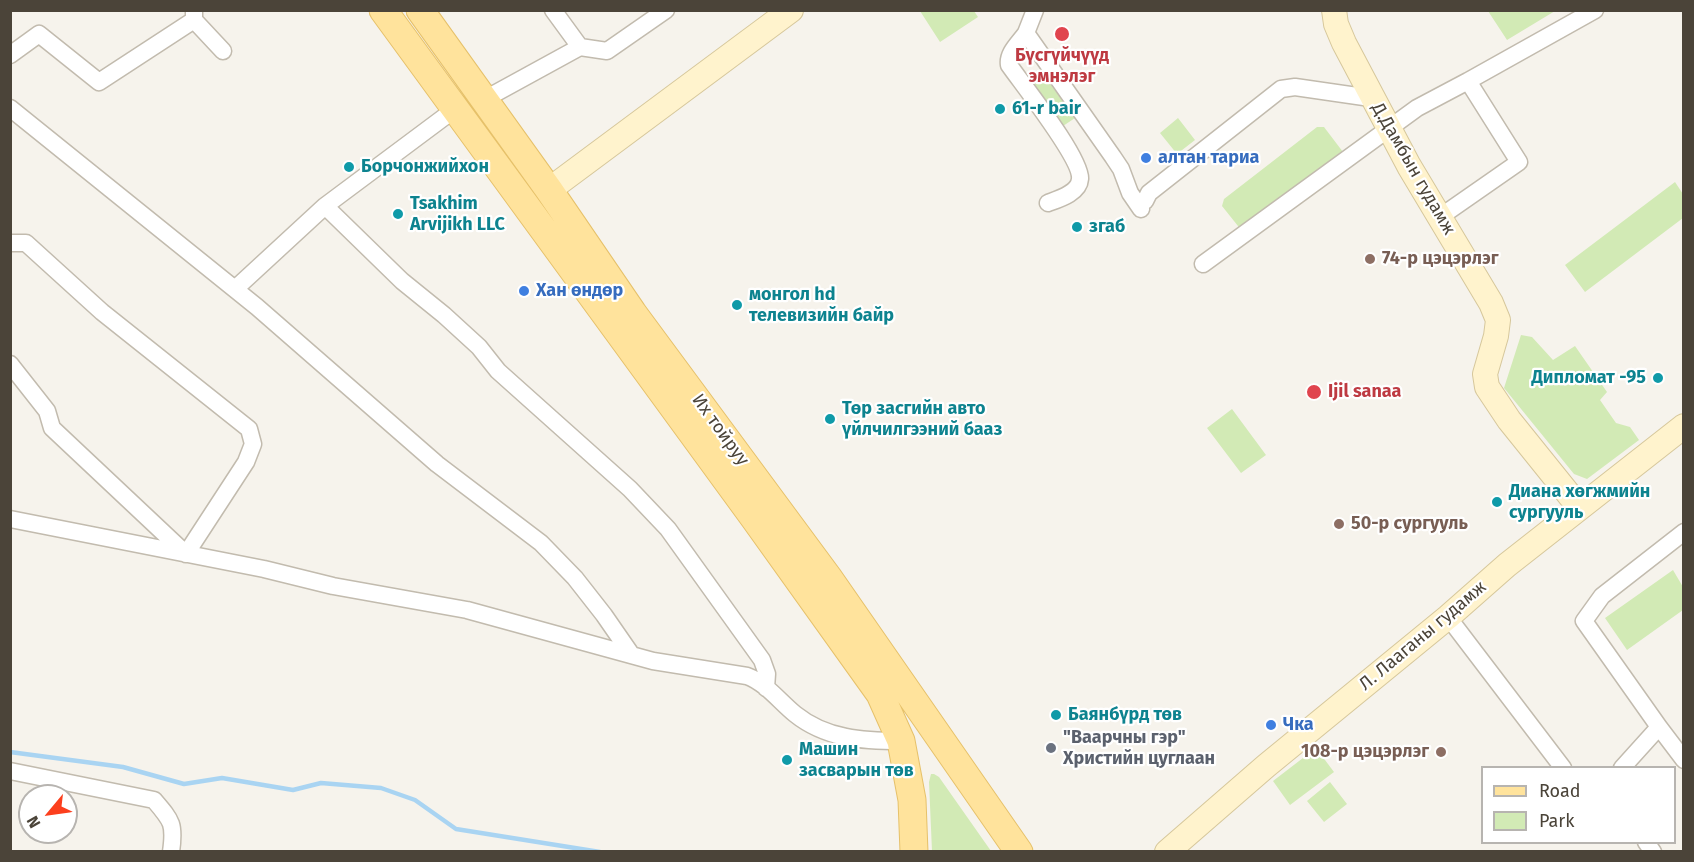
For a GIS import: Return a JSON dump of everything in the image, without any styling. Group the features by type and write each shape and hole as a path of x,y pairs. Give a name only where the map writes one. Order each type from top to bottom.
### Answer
{"main road":[{"name":"Их тойруу","path":"383,10 880,694 901,741 912,800 914,852"},
{"name":"Их тойруу","path":"420,10 549,190 633,313 828,577 1018,852"}],"street":[{"path":"553,10 580,47"},
{"path":"484,99 580,47 607,51 666,10"},
{"path":"549,190 791,10"},
{"path":"1035,10 1026,33 1010,54 1009,65 1077,164 1080,178 1078,186 1069,194 1048,203"},
{"name":"Д.Дамбын гудамж","path":"1334,10 1336,24 1344,43 1389,129 1491,303 1498,321 1485,374 1486,387 1509,420 1579,507"},
{"path":"1203,264 1417,108 1595,10"},
{"path":"10,55 39,33 99,82 194,15 223,51"},
{"path":"1026,33 1121,169 1130,193 1143,205 1149,193 1281,88 1295,87 1364,97 1372,96"},
{"path":"1440,218 1519,162 1468,81"},
{"path":"10,108 235,289 429,458 541,543 575,578 631,654"},
{"path":"235,289 325,206 455,109"},
{"path":"325,206 402,281 479,347 498,371 630,489 668,529 762,660 767,674 766,688"},
{"path":"10,243 26,243 102,312 249,429 253,444 246,462 186,554"},
{"path":"10,364 47,411 52,428 186,554"},
{"name":"Л. Лааганы гудамж","path":"1167,852 1507,565 1683,426"},
{"path":"10,519 333,586 467,610 653,661 747,676 766,688 797,716 822,730 844,738 858,740 901,741"},
{"path":"1683,532 1602,596 1584,621 1683,760"},
{"path":"1448,617 1561,766"},
{"path":"1624,766 1659,727"},
{"path":"10,771 154,800 170,819 174,832 171,852"}],"green space":[{"path":"920,11 974,11 978,17 940,42"},
{"path":"1488,11 1555,11 1507,40"},
{"path":"1041,71 1075,118 1057,130 1024,82"},
{"path":"1178,118 1195,140 1177,154 1160,133"},
{"path":"1317,127 1324,127 1343,152 1242,231 1222,206 1224,199"},
{"path":"1675,182 1683,194 1683,218 1585,292 1565,265"},
{"path":"1521,335 1532,337 1553,360 1575,346 1607,392 1600,400 1616,423 1630,427 1639,440 1587,479 1574,474 1504,388"},
{"path":"1232,409 1266,455 1241,473 1207,428"},
{"path":"1673,570 1683,587 1683,610 1627,650 1605,618"},
{"path":"1316,748 1334,772 1290,805 1273,781"},
{"path":"931,774 939,777 991,851 932,851 929,782"},
{"path":"1330,782 1347,804 1324,822 1307,801"}],"waterway":[{"path":"10,752 123,767 184,784 222,778 293,790 321,783 381,788 415,800 456,829 600,852"}],"place":[{"name":"Бүсгүйчүүд эмнэлэг","path":"1062,34"},
{"name":"61-r bair","path":"1000,109"},
{"name":"алтан тариа","path":"1146,158"},
{"name":"Борчонжийхон","path":"349,167"},
{"name":"Tsakhim Arvijikh LLC","path":"398,214"},
{"name":"згаб","path":"1077,227"},
{"name":"74-р цэцэрлэг","path":"1370,259"},
{"name":"Хан өндөр","path":"524,291"},
{"name":"монгол hd телевизийн байр","path":"737,305"},
{"name":"Дипломат -95","path":"1658,378"},
{"name":"Ijil sanaa","path":"1314,392"},
{"name":"Төр засгийн авто үйлчилгээний бааз","path":"830,419"},
{"name":"Диана хөгжмийн сургууль","path":"1497,502"},
{"name":"50-р сургууль","path":"1339,524"},
{"name":"Баянбүрд төв","path":"1056,715"},
{"name":"Чка","path":"1271,725"},
{"name":"\"Ваарчны гэр\" Христийн цуглаан","path":"1051,748"},
{"name":"108-р цэцэрлэг","path":"1441,752"},
{"name":"Машин засварын төв","path":"787,760"}]}
